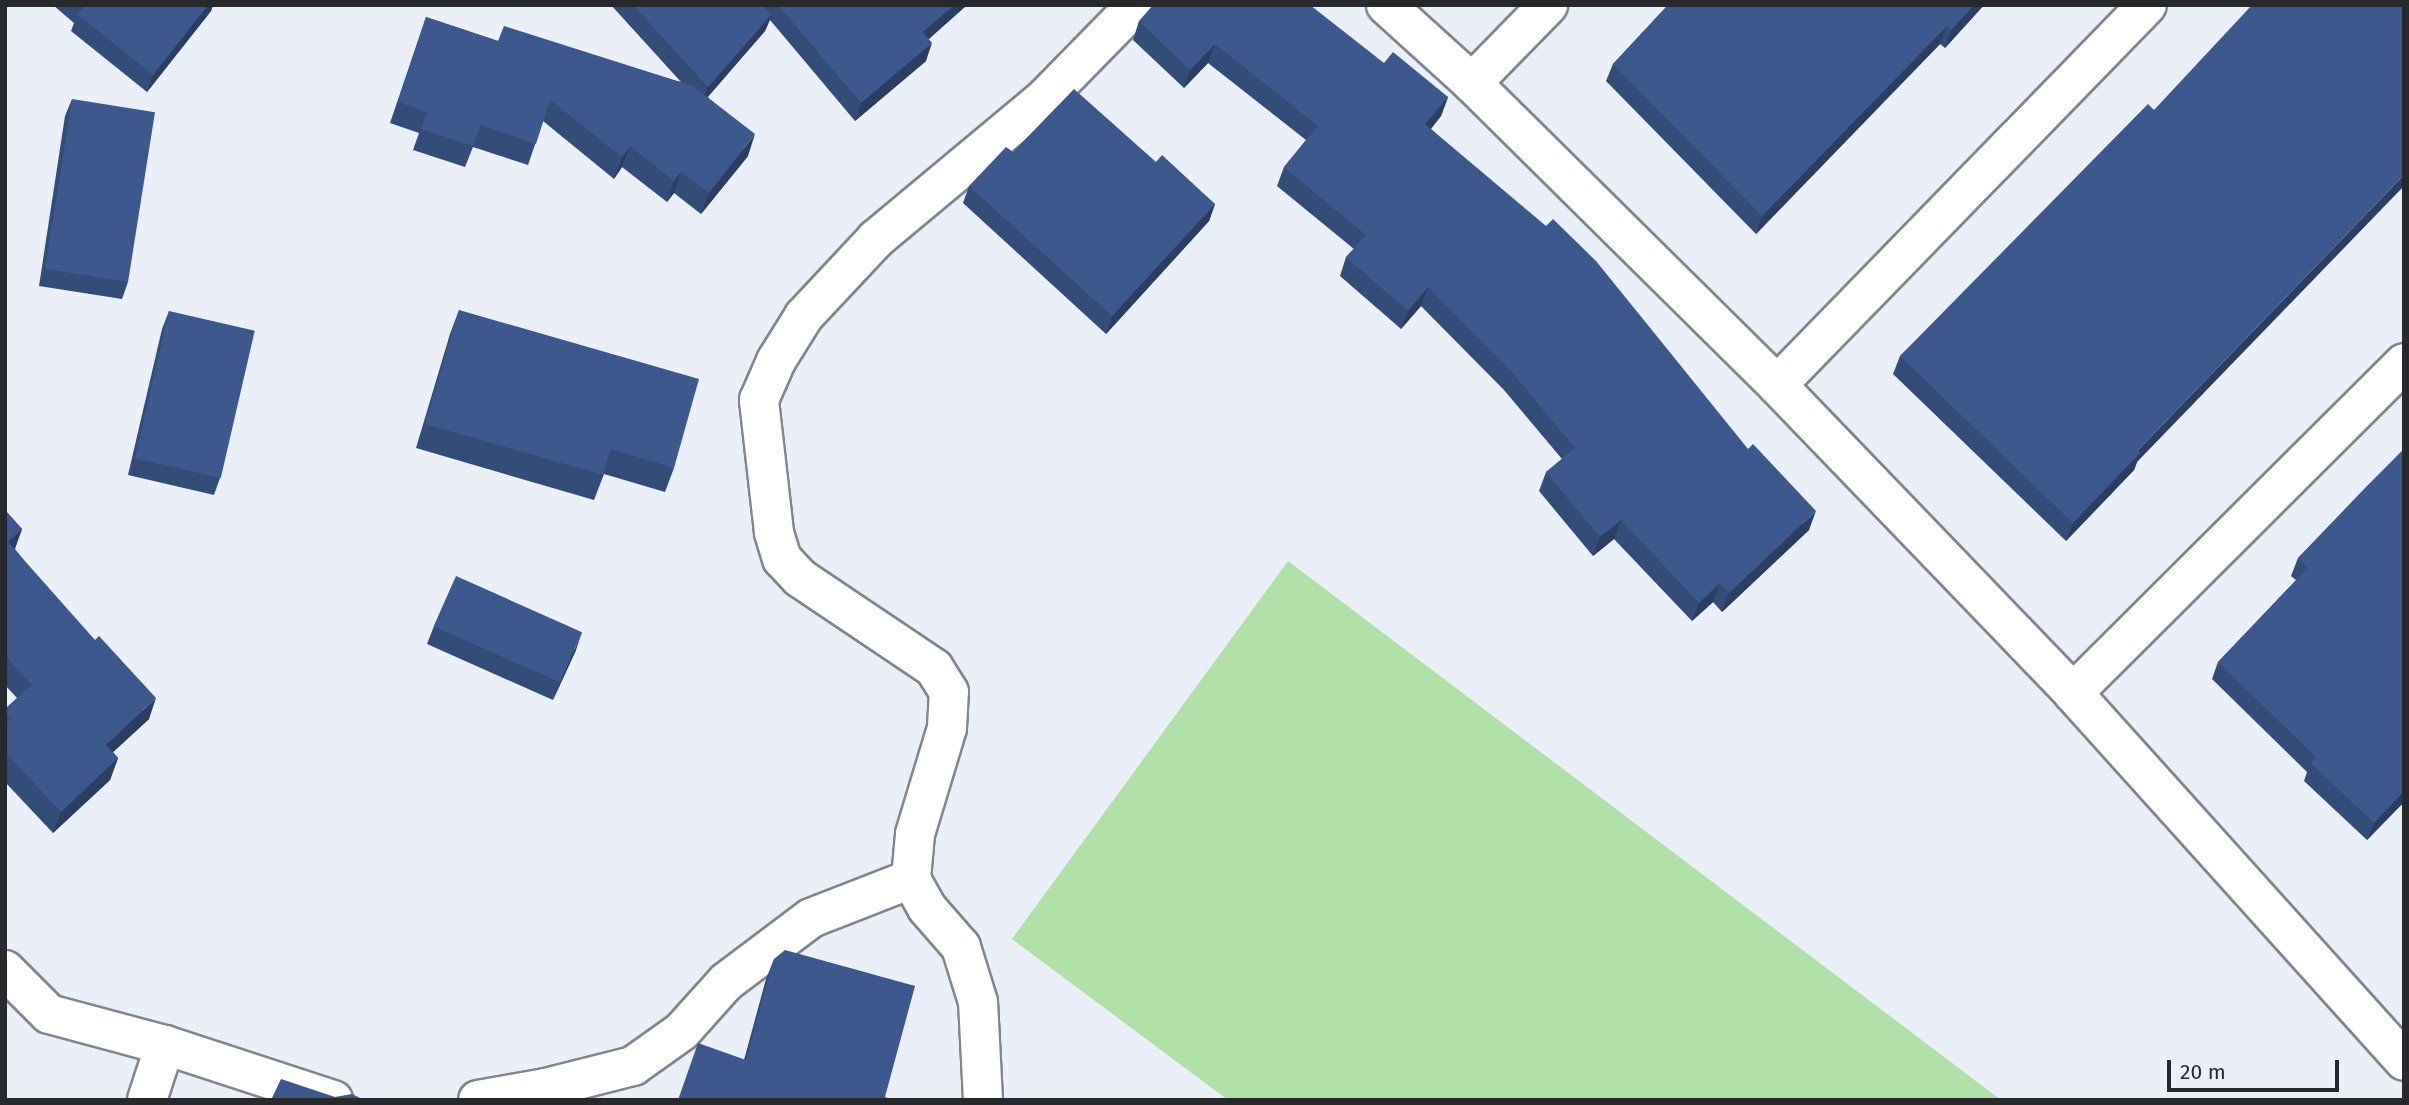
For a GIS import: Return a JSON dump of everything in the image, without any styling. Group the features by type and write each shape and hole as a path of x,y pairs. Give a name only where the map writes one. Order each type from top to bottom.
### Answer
{"street":[{"path":"983,1100 978,1002 961,947 927,908 911,879 915,834 947,728 949,692 934,668 800,578 782,559 774,532 759,400 776,361 804,316 876,239 1043,100 1136,5"},
{"path":"1386,5 1472,83 1777,385 2073,693 2404,1061"},
{"path":"1472,83 1548,5"},
{"path":"1777,385 2147,5"},
{"path":"2073,693 2404,363"},
{"path":"478,1100 547,1088 633,1066 682,1031 726,982 811,918 911,879"},
{"path":"5,970 49,1014 165,1045 333,1100"},
{"path":"147,1100 165,1045"}],"green space":[{"path":"1288,561 2001,1100 1228,1100 1012,939"}],"building":[{"path":"81,5 208,5 153,75 77,14 83,7"},
{"path":"633,5 762,5 772,14 708,87"},
{"path":"778,5 954,5 923,32 932,43 861,103"},
{"path":"1153,5 1310,5 1384,63 1393,52 1448,97 1425,124 1546,226 1553,219 1596,261 1748,449 1753,444 1816,511 1729,593 1720,583 1699,603 1621,520 1600,537 1546,472 1575,448 1511,371 1428,287 1408,311 1346,257 1366,235 1284,167 1318,126 1215,44 1190,70 1139,21"},
{"path":"1668,5 1974,5 1951,30 1947,26 1762,216 1613,64"},
{"path":"2252,5 2404,5 2404,175 2138,450 2140,453 2073,523 1900,356 2148,104 2154,110"},
{"path":"426,17 498,41 504,26 693,86 755,134 709,193 681,172 674,181 630,146 622,157 550,100 536,144 480,125 473,146 421,129 427,112 398,102"},
{"path":"1074,89 1156,162 1162,155 1215,204 1112,316 969,186 1006,147 1013,152"},
{"path":"72,99 155,112 128,282 45,269"},
{"path":"459,310 699,379 674,468 611,449 603,475 425,424"},
{"path":"169,311 255,331 221,478 135,458"},
{"path":"2404,449 2404,791 2374,823 2311,763 2316,757 2218,662 2308,568 2298,558"},
{"path":"5,510 22,529 8,542 95,640 99,636 156,698 106,745 118,758 61,812 5,752 5,724 10,719 5,714 5,709 32,685 5,655"},
{"path":"456,576 582,632 560,682 434,626"},
{"path":"785,950 915,986 885,1097 892,1100 678,1100 698,1043 746,1060 774,959"},
{"path":"281,1079 335,1097 352,1094 364,1100 271,1100"}]}
